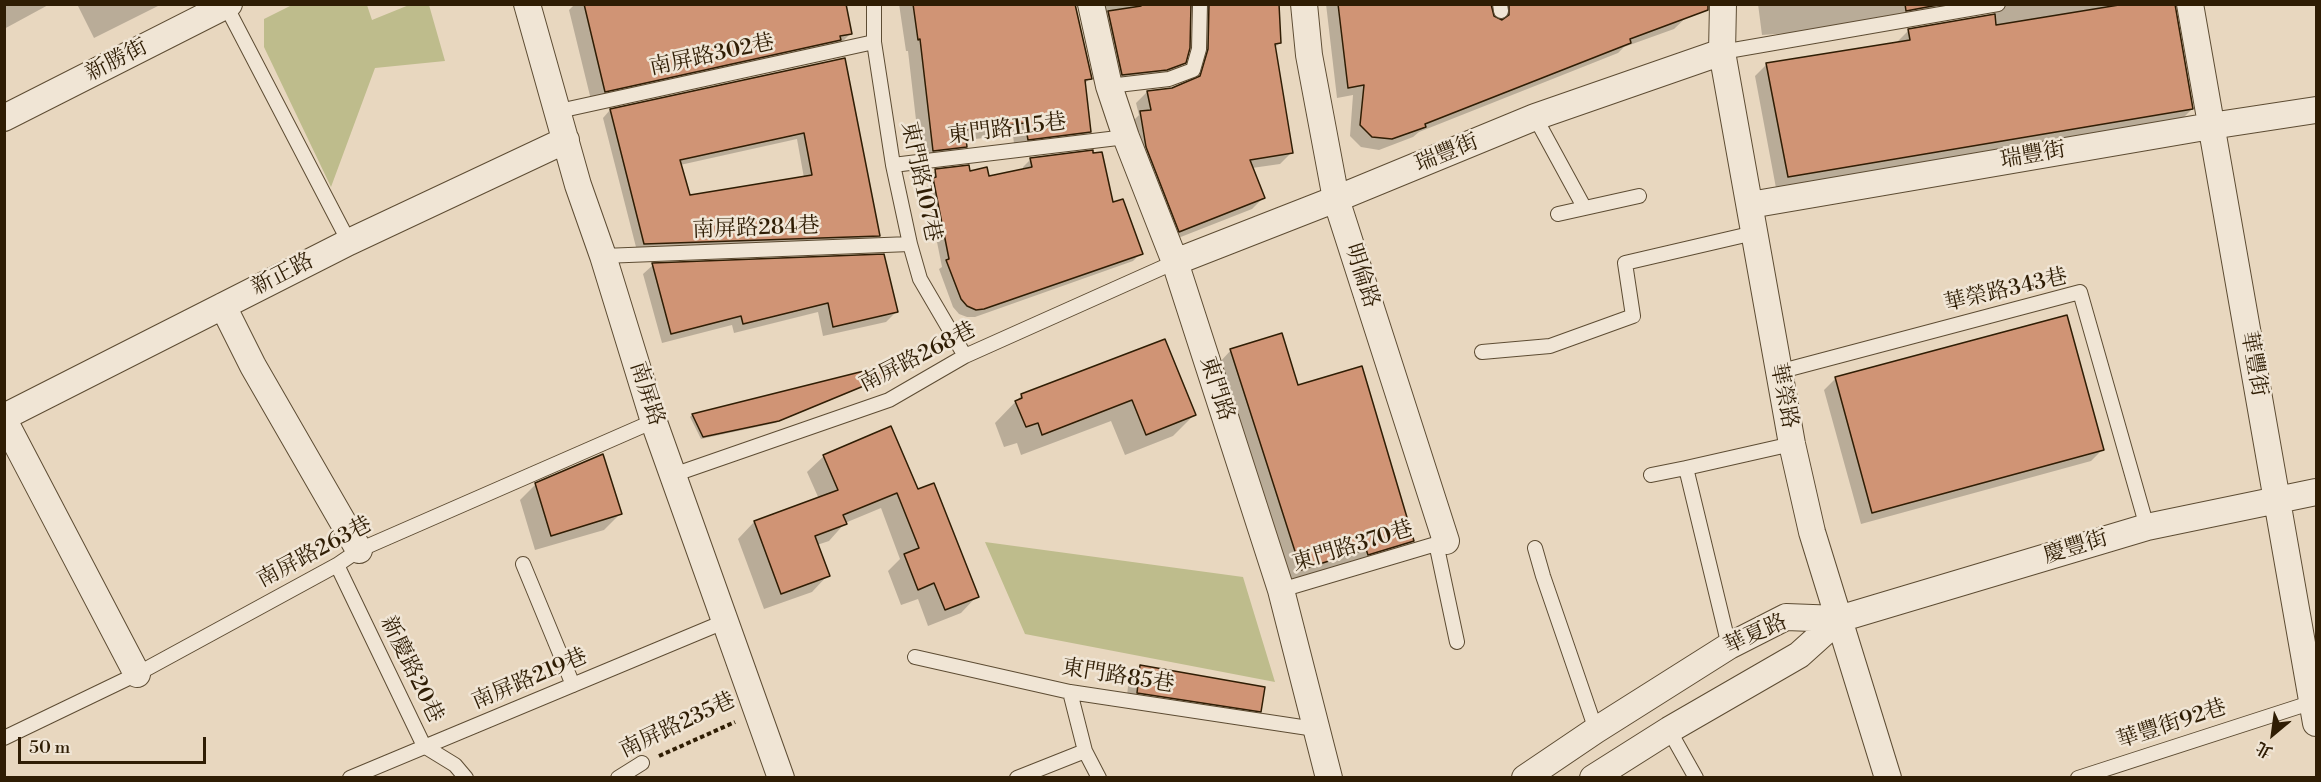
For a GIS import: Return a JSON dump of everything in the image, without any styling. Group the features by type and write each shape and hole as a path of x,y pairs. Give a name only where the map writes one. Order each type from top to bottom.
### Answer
{"street":[{"name":"南屏路","path":"527,4 578,185 603,256 654,421 781,777"},
{"name":"東門路","path":"1091,4 1110,86 1126,137 1175,262 1281,590 1329,777"},
{"name":"明倫路","path":"1304,4 1309,55 1336,199 1441,542"},
{"name":"華榮路","path":"1724,4 1722,52 1792,444 1812,532 1888,777"},
{"name":"華豐街","path":"2190,4 2277,500 2310,649 2315,713"},
{"name":"新勝街","path":"4,118 227,5"},
{"name":"瑞豐街","path":"1175,262 1535,117 1722,52"},
{"name":"瑞豐街","path":"1750,206 2316,110"},
{"name":"新正路","path":"4,419 349,242 566,140"},
{"path":"223,306 252,366 359,550"},
{"path":"4,419 137,674"},
{"name":"慶豐街","path":"1839,619 2147,527 2316,492"},
{"name":"華夏路","path":"1526,777 1728,646 1786,617 1839,619"},
{"name":"華夏路","path":"1593,777 1799,655 1839,619"}],"lane":[{"name":"東門路107巷","path":"874,4 874,42 893,165 910,244 920,279 965,356"},
{"path":"1110,86 1169,79 1193,70 1199,49 1200,4"},
{"path":"1722,52 1998,4"},
{"path":"227,5 349,242"},
{"name":"南屏路302巷","path":"558,111 874,42"},
{"path":"1535,117 1584,207"},
{"name":"東門路115巷","path":"893,165 1126,137"},
{"path":"1558,214 1639,196"},
{"path":"1482,352 1550,346 1633,316 1625,263 1754,233"},
{"name":"南屏路284巷","path":"603,256 910,244"},
{"name":"南屏路268巷","path":"673,475 889,400 965,356 1175,262"},
{"name":"華榮路343巷","path":"1778,372 2080,292 2147,527"},
{"name":"南屏路263巷","path":"4,738 137,674 337,565 359,550 654,421"},
{"path":"1651,475 1792,444"},
{"path":"1686,468 1728,646"},
{"name":"東門路370巷","path":"1281,590 1441,542 1458,642"},
{"path":"1535,548 1596,730"},
{"path":"523,564 573,685"},
{"name":"新慶路20巷","path":"337,565 424,746 456,765 466,777"},
{"name":"南屏路219巷","path":"350,777 726,621"},
{"name":"東門路85巷","path":"915,657 1070,692 1315,729"},
{"path":"1070,692 1085,751 1099,777"},
{"name":"華豐街92巷","path":"2078,777 2315,713"},
{"path":"1669,730 1696,777"},
{"path":"1017,777 1085,751"},
{"name":"南屏路235巷","path":"618,777 642,764"}],"path":[{"name":"南屏路235巷","path":"642,764 757,712"}],"shaded area":[{"path":"292,5 367,5 372,20 409,5 429,5 445,61 375,68 331,187 264,47 264,19"},
{"path":"985,542 1243,577 1275,682 1025,634"}],"building":[{"path":"584,4 846,4 852,34 840,36 841,40 605,92"},
{"path":"913,4 1075,4 1092,79 1085,80 1091,132 1028,140 1025,123 965,130 967,147 933,151 920,39 918,40"},
{"path":"1141,4 1191,4 1190,48 1186,63 1167,70 1122,75 1108,11 1141,6"},
{"path":"1209,4 1279,4 1281,43 1275,44 1293,153 1250,160 1265,198 1179,232 1146,147 1140,111 1151,110 1147,91 1172,88 1200,76 1208,49"},
{"path":"1338,4 1491,4 1494,16 1502,20 1509,15 1509,4 1708,4 1708,10 1630,39 1631,43 1392,139 1372,137 1360,125 1364,85 1348,88"},
{"path":"1905,4 1943,4 1906,11"},
{"path":"2125,4 2175,4 2193,109 1788,177 1766,63 1910,40 1908,29 1995,14 1996,25"},
{"path":"845,58 880,236 644,244 610,109","holes":["804,133 812,175 690,195 680,160"]},
{"path":"1093,150 1093,153 1102,152 1113,202 1123,199 1143,254 984,309 976,310 967,306 961,299 946,260 949,259 933,178 936,177 935,169 969,165 970,171 987,167 989,176 1032,167 1030,158"},
{"path":"884,254 898,312 833,327 828,303 743,324 741,316 671,334 652,263"},
{"path":"2067,315 2104,450 1872,513 1835,377"},
{"path":"1282,333 1298,385 1362,366 1414,541 1368,555 1366,549 1301,570 1230,349"},
{"path":"1165,339 1196,415 1146,435 1132,400 1042,435 1038,423 1026,427 1015,401 1022,398 1021,394"},
{"path":"880,367 883,378 779,421 703,437 692,414"},
{"path":"891,426 918,489 934,483 979,597 945,610 934,583 918,590 904,554 919,548 897,493 843,515 847,524 815,536 830,576 781,594 754,521 838,490 823,455"},
{"path":"603,454 622,514 551,536 535,483"},
{"path":"1140,665 1265,687 1261,712 1137,693"}]}
